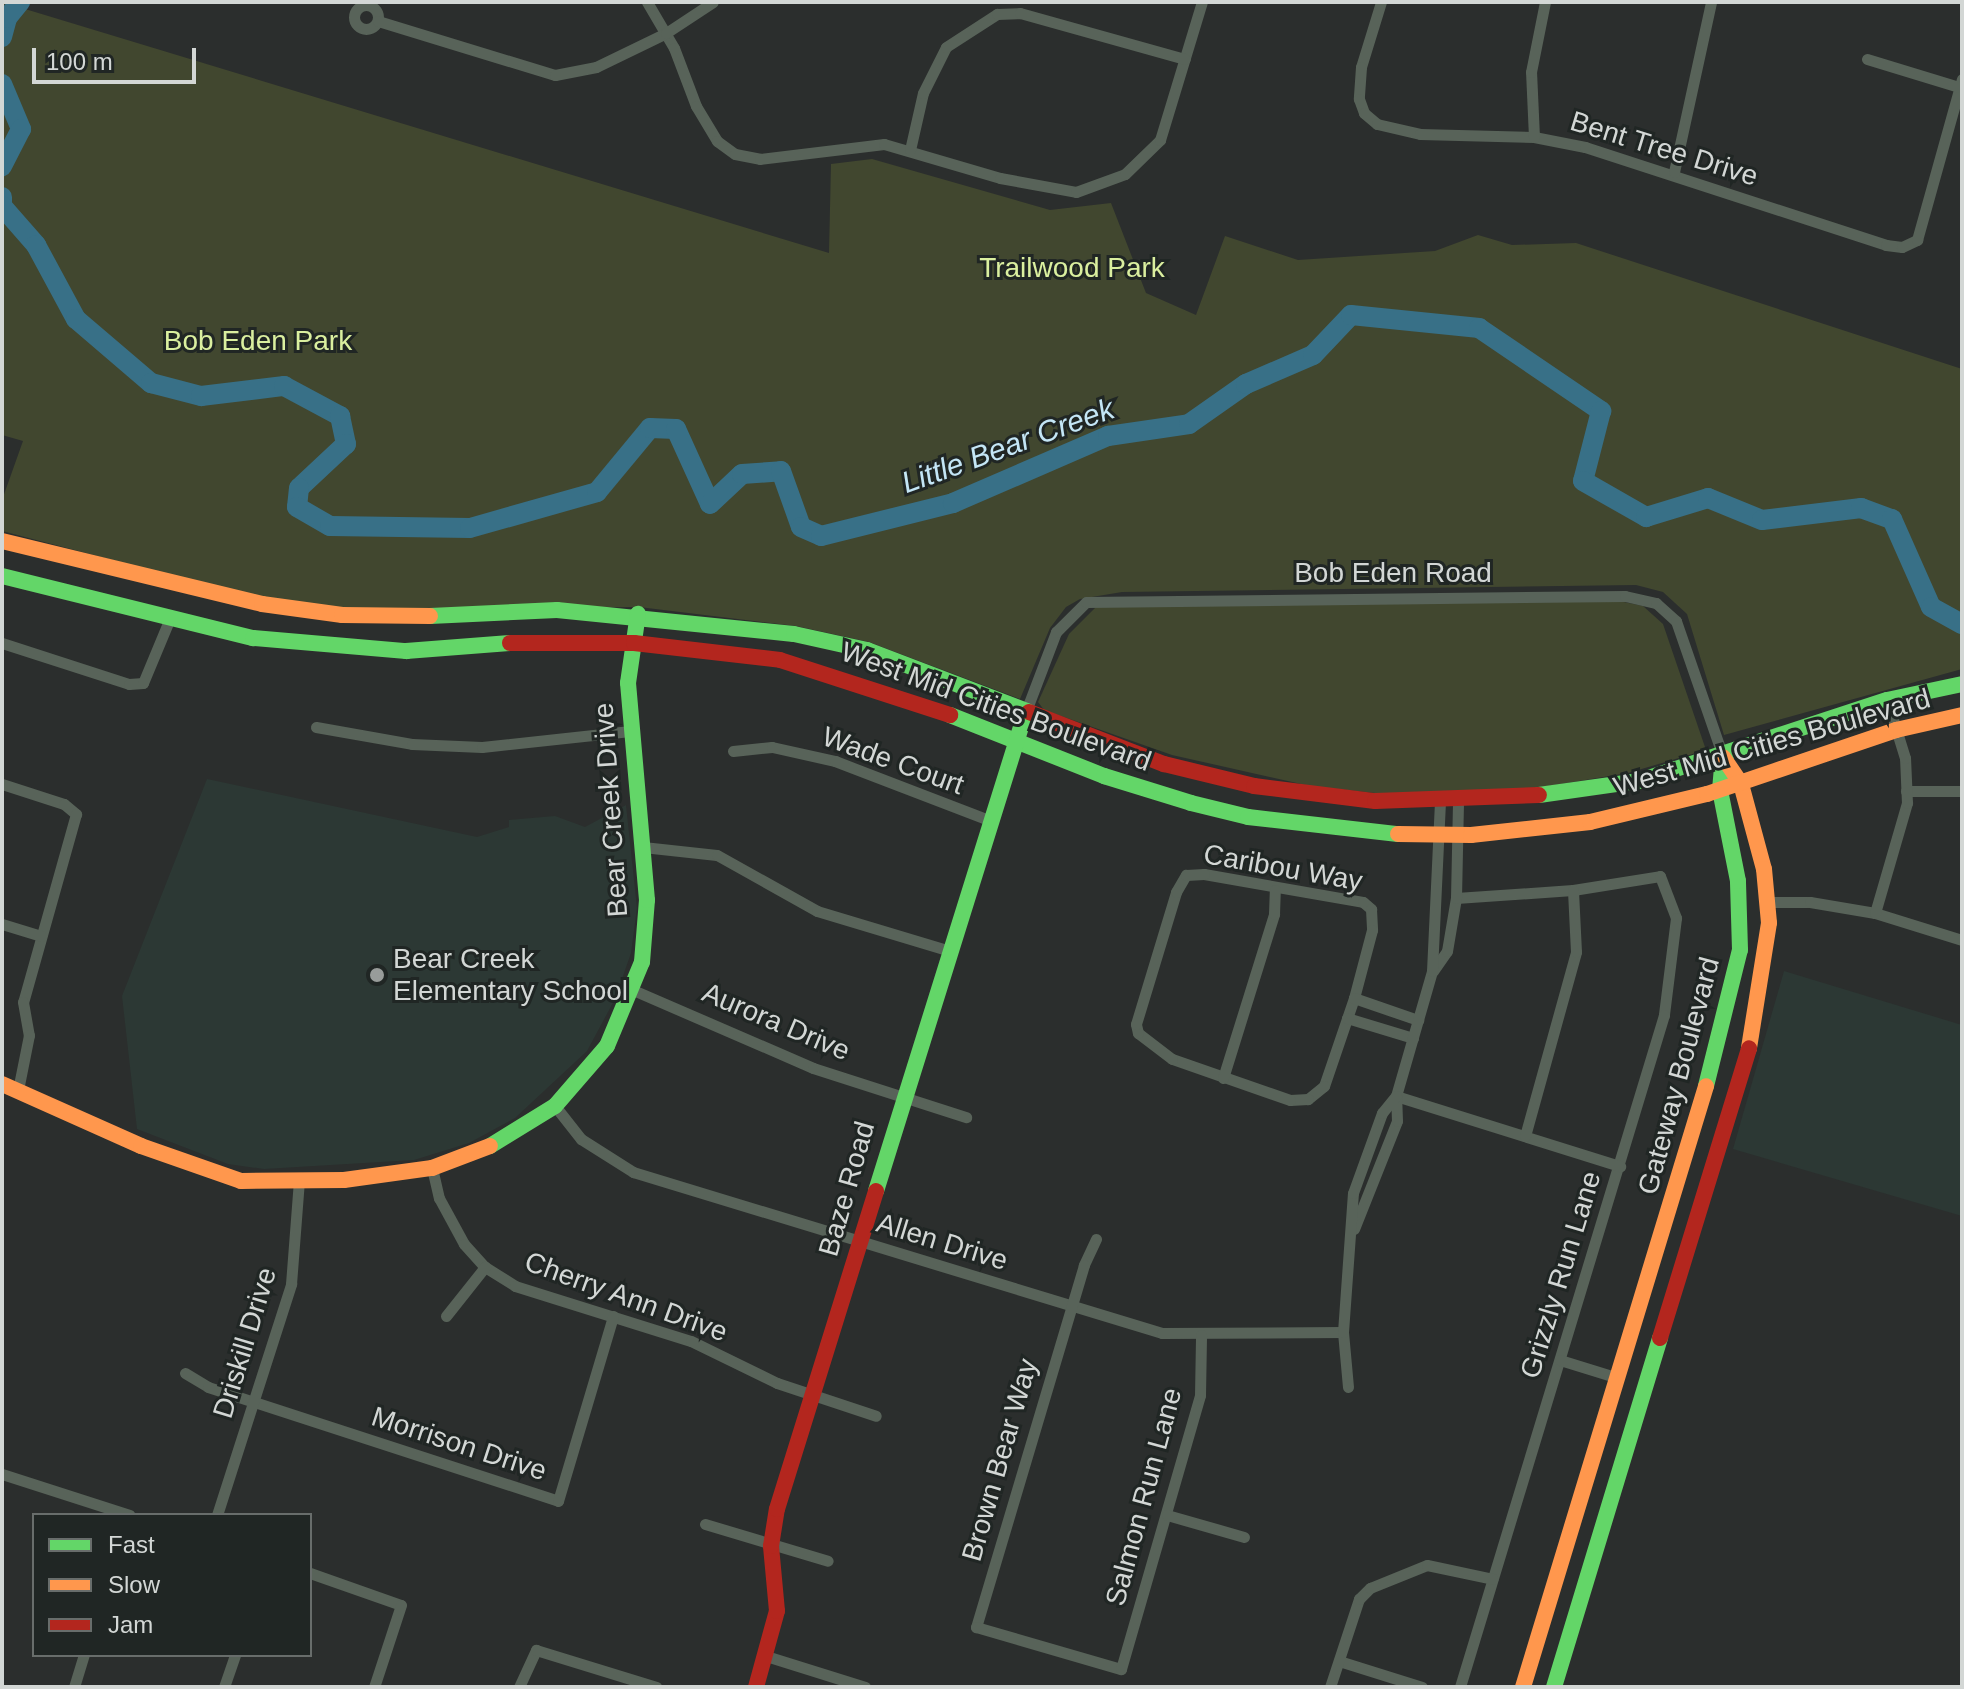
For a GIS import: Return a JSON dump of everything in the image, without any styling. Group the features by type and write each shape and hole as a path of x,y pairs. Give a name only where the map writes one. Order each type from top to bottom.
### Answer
{"street":[{"path":"647,2 666,33 696,106 717,141 735,154 760,159 858,143 910,150 1039,187 1076,192 1099,186 1142,161 1160,140 1202,2"},
{"path":"378,21 555,75 596,67 666,33 713,2"},
{"name":"Bent Tree Drive","path":"1381,2 1361,67 1364,113 1377,124 1420,134 1534,137 1674,172 1886,245 1902,247 1917,240 1960,83"},
{"path":"1534,137 1531,72 1545,2"},
{"path":"1674,172 1711,2"},
{"path":"910,150 923,93 946,47 997,14 1020,13 1185,59"},
{"path":"1867,59 1960,83"},
{"name":"West Mid Cities Boulevard","path":"2,541 262,604 342,615 484,617 557,610 724,623 867,650 1164,764 1254,786 1440,803 1573,794 1723,757 1887,700 1962,684"},
{"name":"West Mid Cities Boulevard","path":"2,576 253,638 406,651 527,642 634,643 780,660 894,693 1137,787 1248,817 1371,833 1449,835 1590,822 1741,784 1896,730 1962,715"},
{"name":"Bob Eden Road","path":"1026,711 1056,632 1086,602 1625,596 1656,603 1676,621 1723,757"},
{"name":"Bear Creek Drive","path":"10,1087 206,1172 241,1181 299,1181 432,1168 493,1145 555,1106 607,1046 633,990 647,924 628,683 638,614"},
{"path":"2,643 129,684 143,683 170,618"},
{"path":"1875,913 1906,791 1905,758 1887,700"},
{"name":"Baze Road","path":"756,1687 777,1611 771,1546 777,1509 902,1095 1026,711"},
{"path":"316,727 412,744 482,747 630,731"},
{"name":"Wade Court","path":"733,751 772,747 835,761 989,820"},
{"name":"Gateway Boulevard","path":"1554,1687 1756,1025 1765,968 1764,869 1741,784 1723,757"},
{"name":"Gateway Boulevard","path":"1523,1687 1726,1020 1740,950 1738,881 1720,790 1723,757"},
{"path":"2,784 73,810 76,828 23,1002 29,1035 10,1087"},
{"path":"1906,791 1962,791"},
{"path":"1354,1229 1365,1209 1397,1121 1396,1096 1432,971 1449,835 1458,802"},
{"path":"1432,971 1447,951 1456,898 1449,835 1440,803"},
{"path":"643,847 717,855 817,911 950,951"},
{"name":"Caribou Way","path":"1223,1078 1172,1059 1138,1033 1167,916 1186,875 1204,874 1275,890 1363,902 1371,909 1372,930 1354,998"},
{"name":"Grizzly Run Lane","path":"1460,1687 1620,1166 1671,985 1676,918 1660,876 1573,890"},
{"path":"1275,890 1274,914 1223,1078 1290,1100 1308,1099 1324,1086 1354,998 1418,1020"},
{"path":"1456,898 1573,890 1576,952 1525,1136"},
{"path":"1766,902 1810,902 1875,913 1962,940"},
{"path":"2,924 41,936"},
{"name":"Aurora Drive","path":"633,990 813,1068 966,1117"},
{"path":"1347,1018 1413,1038"},
{"path":"1396,1096 1620,1166"},
{"path":"1348,1387 1343,1332 1354,1229 1351,1209 1382,1113 1396,1096"},
{"name":"Allen Drive","path":"555,1106 581,1139 633,1172 1071,1307 1162,1333 1343,1332"},
{"name":"Cherry Ann Drive","path":"432,1168 449,1219 485,1267 515,1286 691,1341 813,1396 876,1416"},
{"name":"Driskill Drive","path":"218,1513 291,1284 299,1181"},
{"name":"Brown Bear Way","path":"1096,1239 1071,1307 976,1627 1121,1669"},
{"path":"446,1316 485,1267"},
{"name":"Morrison Drive","path":"253,1402 558,1501 613,1316"},
{"name":"Salmon Run Lane","path":"1121,1669 1200,1395 1201,1335"},
{"path":"1560,1360 1646,1386"},
{"path":"185,1373 208,1387 253,1402"},
{"path":"2,1474 123,1513"},
{"path":"1167,1515 1244,1537"},
{"path":"705,1524 828,1561"},
{"path":"1330,1687 1359,1599 1370,1588 1427,1565 1493,1579"},
{"path":"312,1574 401,1605 374,1687"},
{"path":"519,1687 531,1652 544,1651 656,1687"},
{"path":"766,1656 842,1684 865,1687"},
{"path":"74,1687 83,1657"},
{"path":"224,1687 234,1657"},
{"path":"1339,1661 1422,1687"}],"shaded area":[{"name":"Bear Creek Elementary School","path":"207,779 477,837 509,827 509,820 555,816 585,827 626,805 637,908 631,953 615,999 587,1051 515,1118 469,1143 414,1160 264,1169 228,1164 137,1129 122,996"},
{"path":"1784,971 1962,1025 1962,1216 1733,1149"}],"green space":[{"name":"Bob Eden Park","path":"2,2 829,253 831,164 872,159 1050,210 1111,203 1146,293 1196,315 1225,236 1298,260 1435,251 1478,235 1512,245 1576,243 1962,369 1962,669 1724,735 1687,614 1663,592 1636,585 1122,592 1080,599 1066,607 1050,628 1020,699 869,642 796,626 639,607 342,610 262,599 2,531 2,500 23,441 2,435"},
{"path":"1614,600 1643,606 1663,624 1706,750 1628,773 1505,793 1375,793 1310,786 1172,755 1044,710 1038,702 1069,634 1097,606"}],"waterway":[{"name":"Little Bear Creek","path":"2,37 7,18 20,2"},
{"name":"Little Bear Creek","path":"2,84 21,129 2,166"},
{"name":"Little Bear Creek","path":"2,197 2,206 36,245 76,319 151,383 201,396 284,386 340,416 346,444 299,488 297,507 330,526 470,528 597,492 650,428 676,429 710,504 742,474 781,471 801,527 821,536 953,503 1108,436 1189,424 1246,384 1313,355 1351,315 1479,328 1601,411 1583,481 1646,517 1708,498 1762,520 1861,508 1892,519 1931,607 1962,624"}],"traffic: fast":[{"path":"2,576 253,638 406,651 510,643"},
{"path":"430,616 557,610 794,634 867,650 1029,712"},
{"path":"490,1146 555,1106 607,1046 642,962 647,900 628,683 638,614"},
{"path":"1539,795 1639,781 1887,700 1962,684"},
{"path":"876,1191 1026,711"},
{"path":"950,715 1104,776 1191,803 1248,817 1398,834"},
{"path":"1706,1086 1740,950 1738,881 1720,790 1723,757"},
{"path":"1554,1687 1660,1338"}],"traffic: slow":[{"path":"2,541 262,604 342,615 430,616"},
{"path":"1398,834 1471,835 1590,822 1707,794 1896,730 1962,715"},
{"path":"1723,757 1741,784 1764,869 1769,923 1749,1048"},
{"path":"2,1084 141,1146 241,1181 344,1180 432,1168 490,1146"},
{"path":"1523,1687 1706,1086"}],"traffic: jam":[{"path":"510,643 634,643 780,660 950,715"},
{"path":"1029,712 1164,764 1254,786 1375,801 1539,795"},
{"path":"1660,1338 1749,1048"},
{"path":"756,1687 777,1611 771,1546 777,1509 876,1191"}],"place":[{"name":"Bear Creek Elementary School","path":"377,975"}],"park label":[{"name":"Trailwood Park","path":"1072,268"}]}
